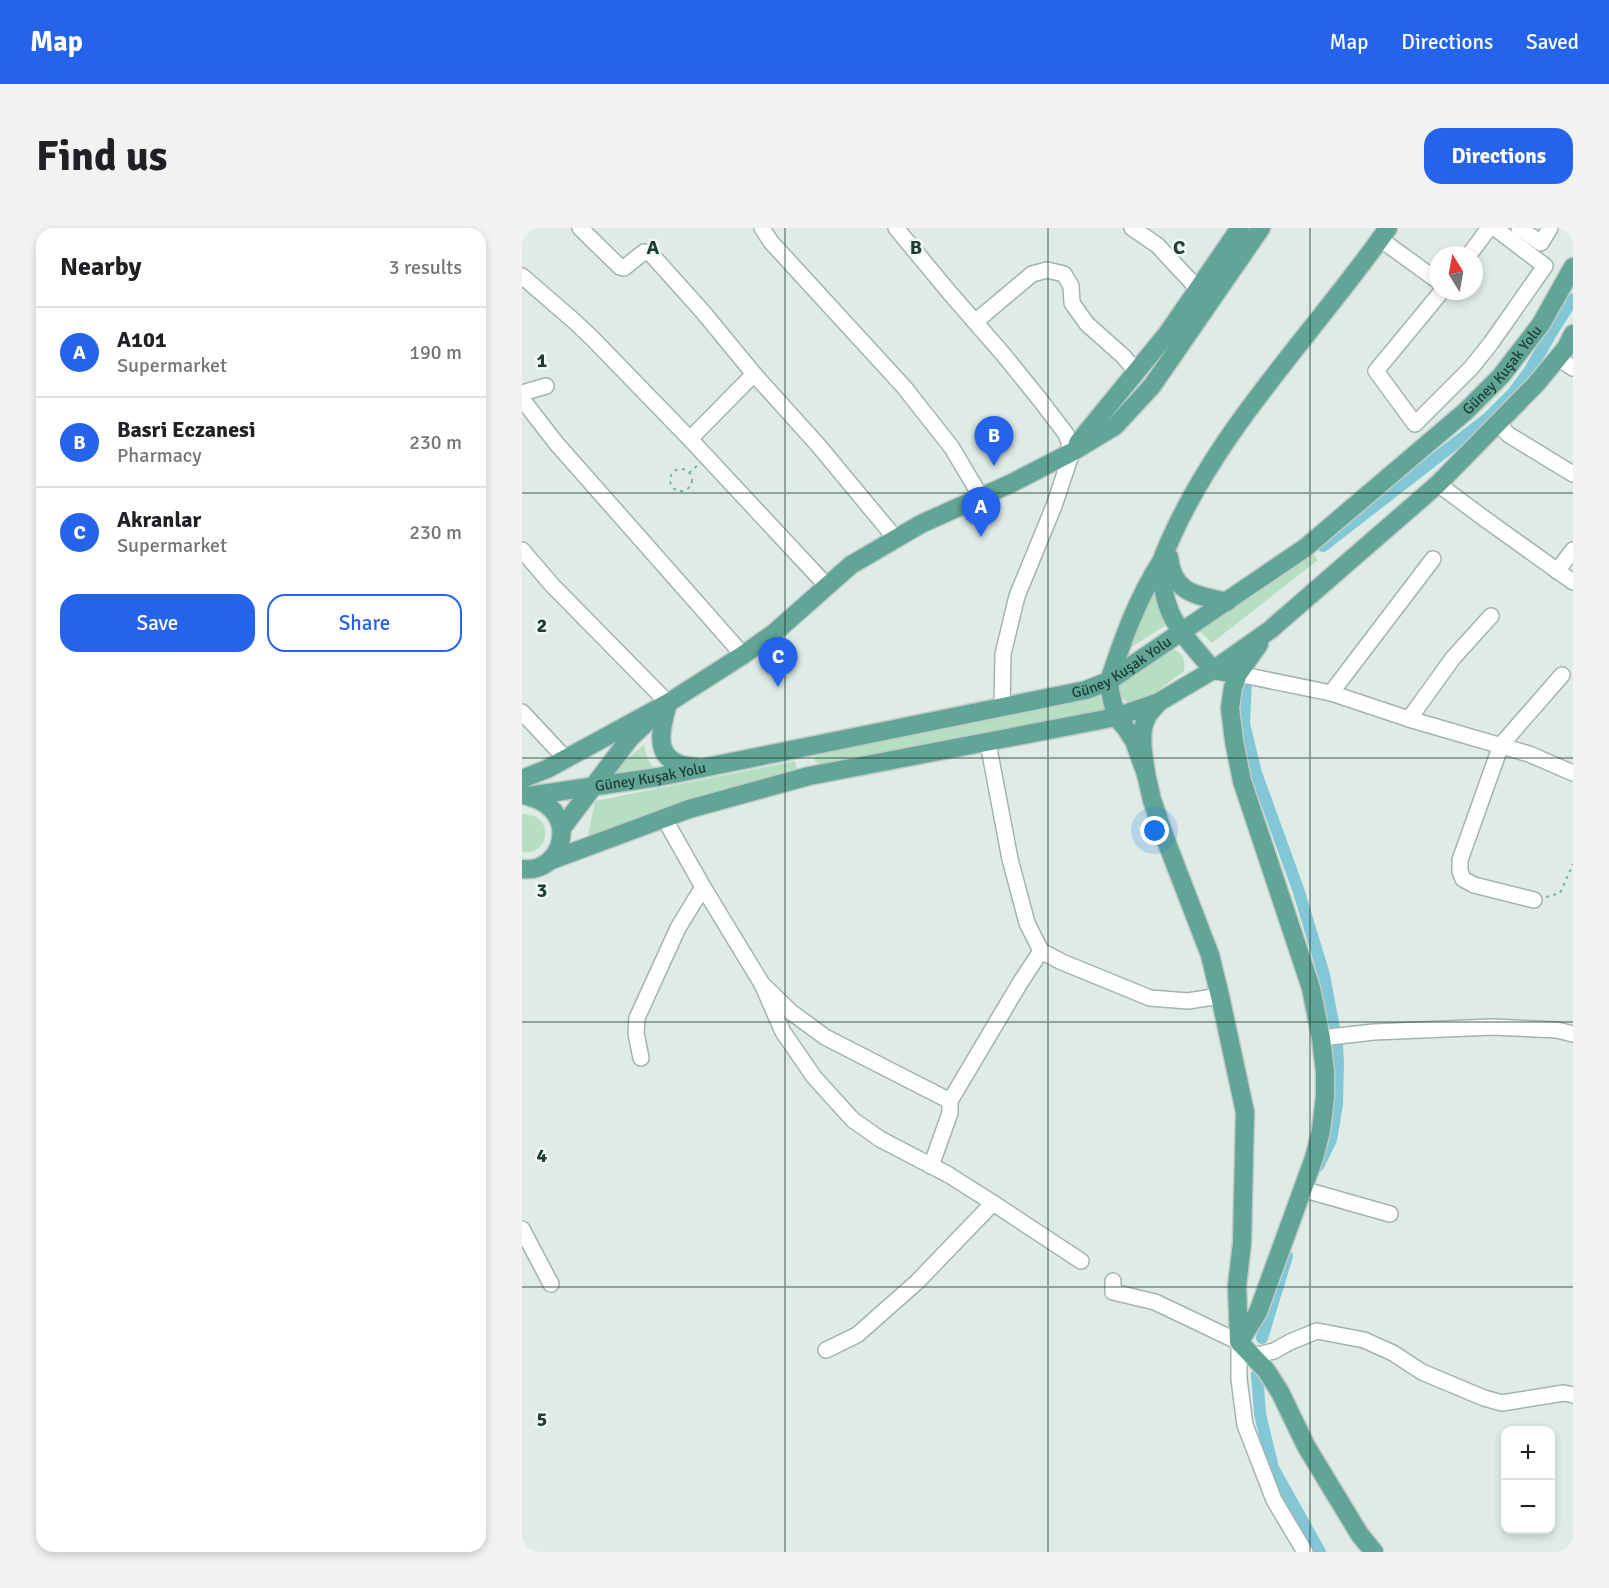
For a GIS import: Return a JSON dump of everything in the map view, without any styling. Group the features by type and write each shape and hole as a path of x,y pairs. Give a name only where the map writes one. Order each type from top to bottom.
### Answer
{"main road":[{"path":"1072,452 1167,334 1240,228"},
{"path":"522,779 547,769 668,703 743,655 774,633 851,565 921,525 1072,452 1115,426 1152,386 1261,228"},
{"path":"1146,774 1134,741 1116,717 1109,681 1146,584 1161,562 1171,535 1212,461 1384,234"},
{"name":"Güney Kuşak Yolu","path":"524,796 658,777 1086,690 1109,681 1305,548 1466,411 1501,376 1541,324 1573,267"},
{"path":"523,870 538,868 549,861 689,809 809,776 1116,717 1159,702 1213,670 1270,630 1438,484 1536,384 1565,363 1573,334"},
{"path":"1171,535 1170,569 1180,586 1194,595 1227,602"},
{"path":"1161,562 1169,611 1183,632 1213,670 1238,674"},
{"path":"1239,1342 1258,1312 1314,1158 1321,1131 1325,1096 1324,1038 1311,988 1242,781 1230,708 1233,687 1238,674 1270,630"},
{"path":"1159,702 1147,716 1143,729 1142,745 1146,774 1165,838 1210,955 1245,1113 1242,1243 1237,1286 1239,1342 1266,1370 1280,1392 1306,1446 1360,1535 1374,1552"},
{"path":"668,703 661,732 666,756 676,763 700,768"},
{"path":"562,828 630,738 668,703"},
{"path":"805,747 809,776"},
{"path":"524,796 540,800 550,806 558,816 562,828 561,840 557,852 549,861"}],"street":[{"path":"580,228 620,267 624,268 644,252 651,254 818,445 896,539"},
{"path":"762,228 771,242 904,387 952,448 981,497"},
{"path":"897,228 1003,354 1066,434 1072,452 1054,506 1017,596 1003,654 1002,707"},
{"path":"1132,228 1157,245 1198,289"},
{"path":"1476,246 1489,228"},
{"path":"1435,300 1376,371 1415,424 1471,368 1491,344 1545,266 1496,228"},
{"path":"1519,228 1541,243 1551,228"},
{"path":"1384,234 1429,273"},
{"path":"975,322 1032,274 1047,270 1064,274 1071,286 1072,303 1087,324 1123,356 1136,371"},
{"path":"522,276 574,321 690,439 827,586"},
{"path":"690,439 754,374"},
{"path":"522,393 546,386"},
{"path":"522,399 556,443 743,655"},
{"path":"1498,424 1509,435 1573,474"},
{"path":"1438,484 1573,582"},
{"path":"522,550 552,585 668,703"},
{"path":"1557,571 1573,550"},
{"path":"1331,693 1433,559"},
{"path":"1409,718 1453,658 1491,616"},
{"path":"1238,674 1331,693 1529,754 1573,773"},
{"path":"1534,900 1474,885 1463,879 1460,871 1461,860 1501,745 1562,675"},
{"path":"522,712 565,759"},
{"path":"988,743 1010,860 1027,923 1041,951 1062,963 1150,998 1188,1001 1220,996"},
{"path":"664,818 762,984 783,1032 814,1077 853,1120 993,1203 1081,1261"},
{"path":"641,1058 636,1033 637,1018 678,928 703,887"},
{"path":"931,1166 950,1113 951,1101 1041,951"},
{"path":"762,984 791,1012 825,1037 951,1101"},
{"path":"1324,1038 1374,1032 1492,1027 1557,1030 1573,1034"},
{"path":"1302,1189 1389,1214"},
{"path":"826,1350 857,1335 917,1282 993,1203"},
{"path":"522,1230 551,1284"},
{"path":"1113,1281 1113,1292 1155,1302 1239,1342 1239,1379 1245,1425 1274,1500 1305,1552"},
{"path":"1252,1356 1274,1351 1317,1331 1364,1340 1393,1353 1422,1372 1484,1398 1502,1403 1564,1393 1573,1395"}],"path":[{"path":"681,469 689,472 692,480 688,488 681,491 673,488 670,480 673,472 681,469"},
{"path":"1534,900 1560,893 1573,864"}],"green space":[{"path":"1308,547 1318,560 1212,643 1196,628"},
{"path":"1158,569 1161,613 1166,625 1127,650"},
{"path":"1168,647 1182,655 1184,671 1140,704 1122,698 1118,686 1119,680"},
{"path":"1099,695 1107,712 823,767 814,758 816,755 971,724"},
{"path":"644,745 648,760 653,767 616,774 622,763"},
{"path":"795,761 797,770 587,840 595,801"},
{"path":"522,814 532,815 544,826 544,841 532,851 522,852"}],"waterway":[{"path":"1323,546 1488,418 1513,393 1530,370 1573,299"},
{"path":"1246,682 1244,724 1256,773 1298,889 1324,975 1337,1044 1337,1104 1331,1140 1318,1166"},
{"path":"1262,1338 1287,1256"},
{"path":"1257,1374 1260,1414 1273,1468 1320,1552"}],"place":[{"name":"Basri Eczanesi","path":"994,466"},
{"name":"A101","path":"981,537"},
{"name":"Akranlar","path":"778,687"}]}
